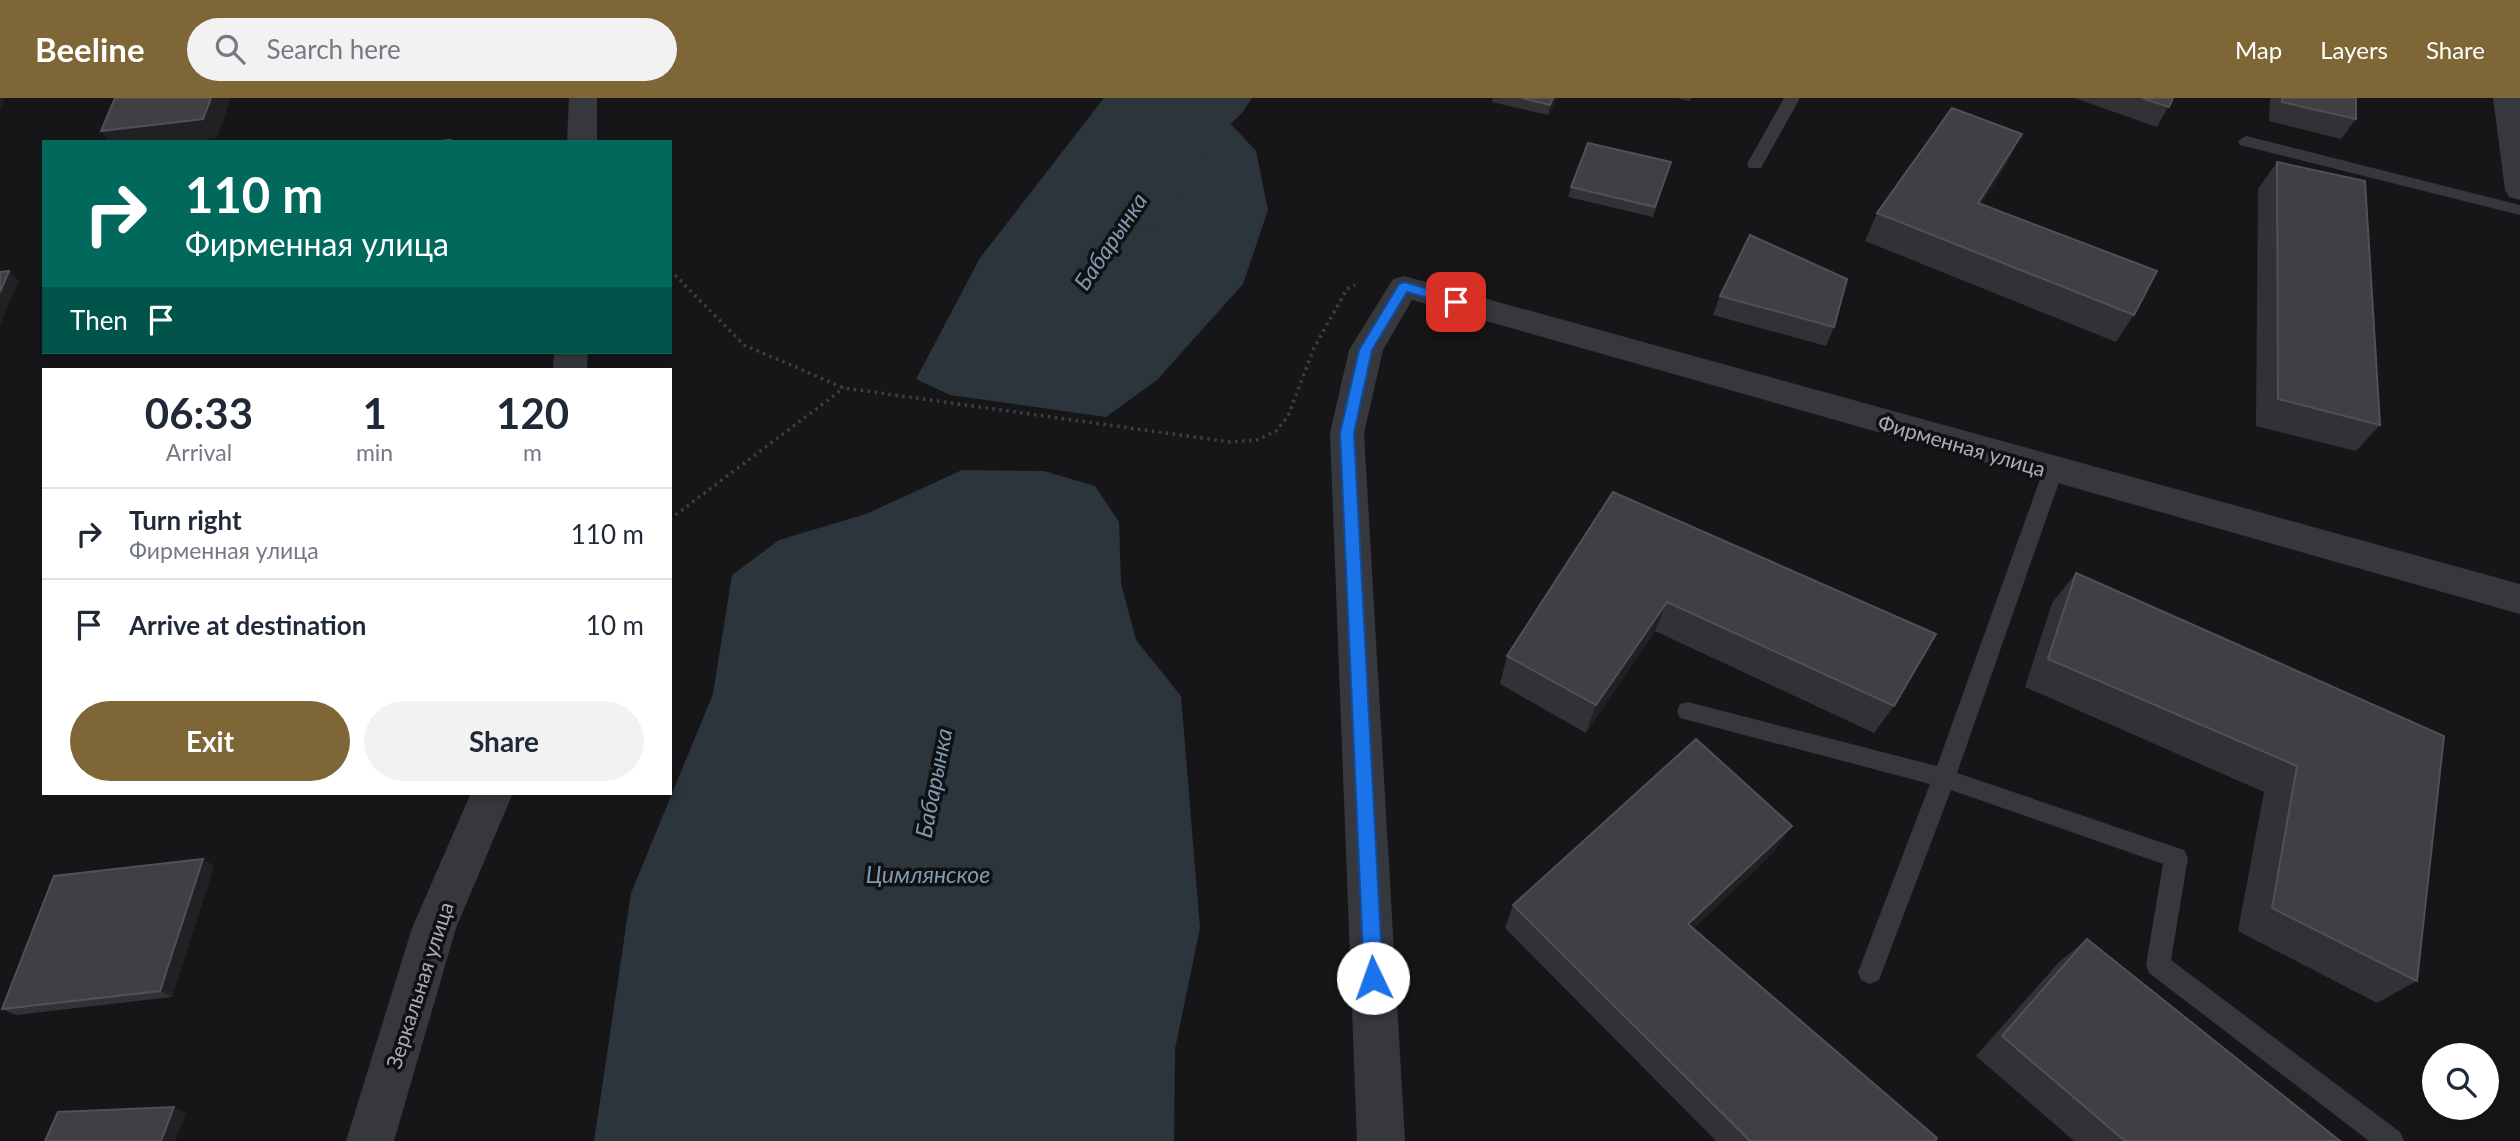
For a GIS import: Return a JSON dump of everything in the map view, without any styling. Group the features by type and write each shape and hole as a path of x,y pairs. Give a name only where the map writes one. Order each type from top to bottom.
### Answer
{"street":[{"path":"582,140 583,98"},
{"path":"2507,98 2520,190"},
{"path":"1381,1141 1347,433 1366,350 1404,287"},
{"name":"Фирменная улица","path":"1404,287 2053,471 2520,599"},
{"name":"Зеркальная улица","path":"370,1141 434,928 491,795"}],"lane":[{"path":"1755,164 1793,98"},
{"path":"2246,141 2520,210"},
{"path":"1870,972 1944,778 2053,471"},
{"path":"1688,711 1944,778 2176,858 2158,965 2391,1141"}],"path":[{"path":"672,272 744,345 844,388 1230,442 1257,440 1276,431 1288,416 1314,348 1347,289 1362,281 1404,287"},
{"path":"672,517 844,388"}],"water":[{"path":"1104,98 1178,98 1213,105 1256,151 1268,210 1243,284 1157,380 1106,417 950,395 916,379 980,258"},
{"name":"Цимлянское","path":"962,470 1044,471 1095,486 1119,522 1121,583 1136,640 1181,696 1200,928 1175,1049 1174,1141 594,1141 631,893 713,694 732,575 779,540 866,514"}],"building":[{"path":"115,98 211,98 203,119 101,131"},
{"path":"1522,98 1553,98 1550,105"},
{"path":"2142,98 2173,98 2169,107"},
{"path":"2282,98 2356,98 2356,119 2282,102"},
{"path":"1952,108 2022,134 1978,203 2157,271 2134,315 1877,213"},
{"path":"1588,143 1671,162 1655,207 1571,187"},
{"path":"2277,162 2365,181 2380,425 2278,399"},
{"path":"1750,235 1847,279 1834,327 1720,296"},
{"path":"9,271 0,292 0,272"},
{"path":"1613,492 1936,634 1894,706 1667,602 1596,705 1507,656"},
{"path":"2076,573 2444,736 2417,981 2272,908 2297,766 2048,659"},
{"path":"1696,739 1792,826 1688,924 1937,1138 1935,1141 1750,1141 1513,905"},
{"path":"203,859 160,991 2,1009 54,876"},
{"path":"2087,939 2340,1141 2125,1141 2002,1036"},
{"path":"174,1107 161,1141 45,1141 58,1112"}],"waterway":[{"name":"Бабарынка","path":"1133,208 1190,123 1217,98"}],"route":[{"path":"1373,978 1347,433 1366,350 1404,287 1456,302"}]}
